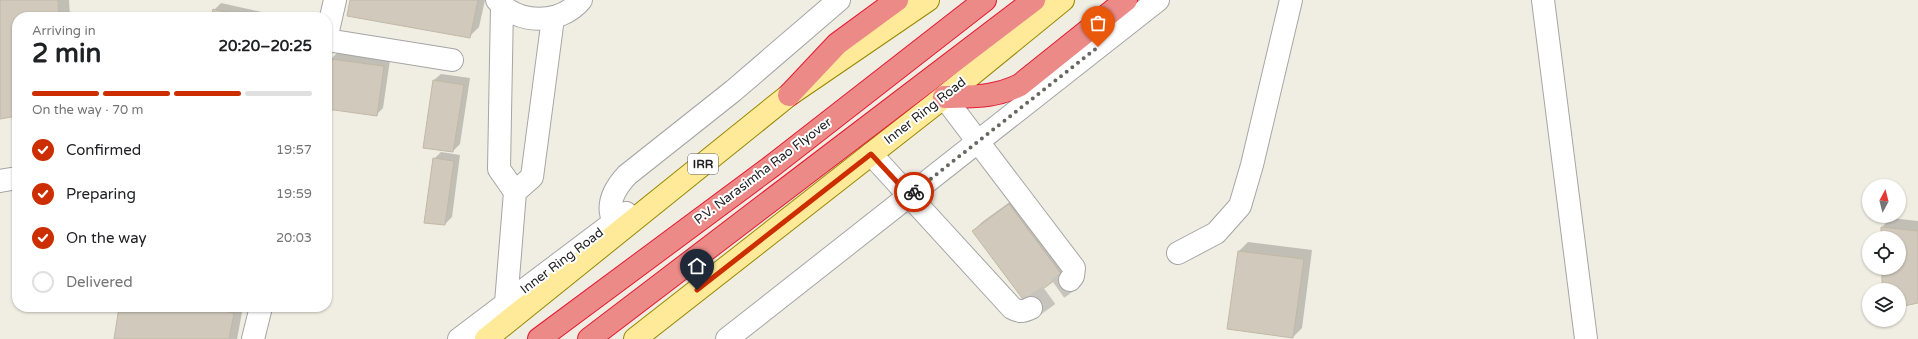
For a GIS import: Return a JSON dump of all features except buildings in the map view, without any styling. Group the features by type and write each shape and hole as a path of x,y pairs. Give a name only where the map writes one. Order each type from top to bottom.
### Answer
{"highway":[{"path":"789,95 837,44 897,0"},
{"name":"P.V. Narasimha Rao Flyover","path":"539,339 772,166 985,0"},
{"path":"589,339 1034,0"},
{"path":"944,97 986,96 1004,92 1020,85 1126,0"}],"main road":[{"name":"Inner Ring Road","path":"486,339 506,314 668,193 789,95 928,0"},
{"name":"Inner Ring Road","path":"635,339 944,97 1064,0"}],"street":[{"path":"332,14 335,0"},
{"path":"499,3 518,15 535,19 554,18 567,12 581,0"},
{"path":"614,222 611,216 610,202 617,187 626,175 733,91 839,0"},
{"path":"727,339 1158,0"},
{"path":"1178,252 1216,233 1240,206 1252,165 1291,0"},
{"path":"1543,0 1586,339"},
{"path":"499,3 499,169 515,192 506,314"},
{"path":"515,192 532,177 554,18"},
{"path":"332,41 452,60"},
{"path":"944,97 1074,268 1073,276 1070,280"},
{"path":"871,154 1012,308 1018,311 1024,311 1031,308"},
{"path":"0,181 12,179"},
{"name":"Inner Ring Road","path":"459,339 506,314 614,222 652,192 668,193"},
{"path":"253,339 260,312"}],"tunnel":[{"path":"1031,308 1070,280"}],"way so far":[{"path":"914,192 1098,47"}],"route":[{"path":"697,290 871,154 910,196 914,192"}]}
